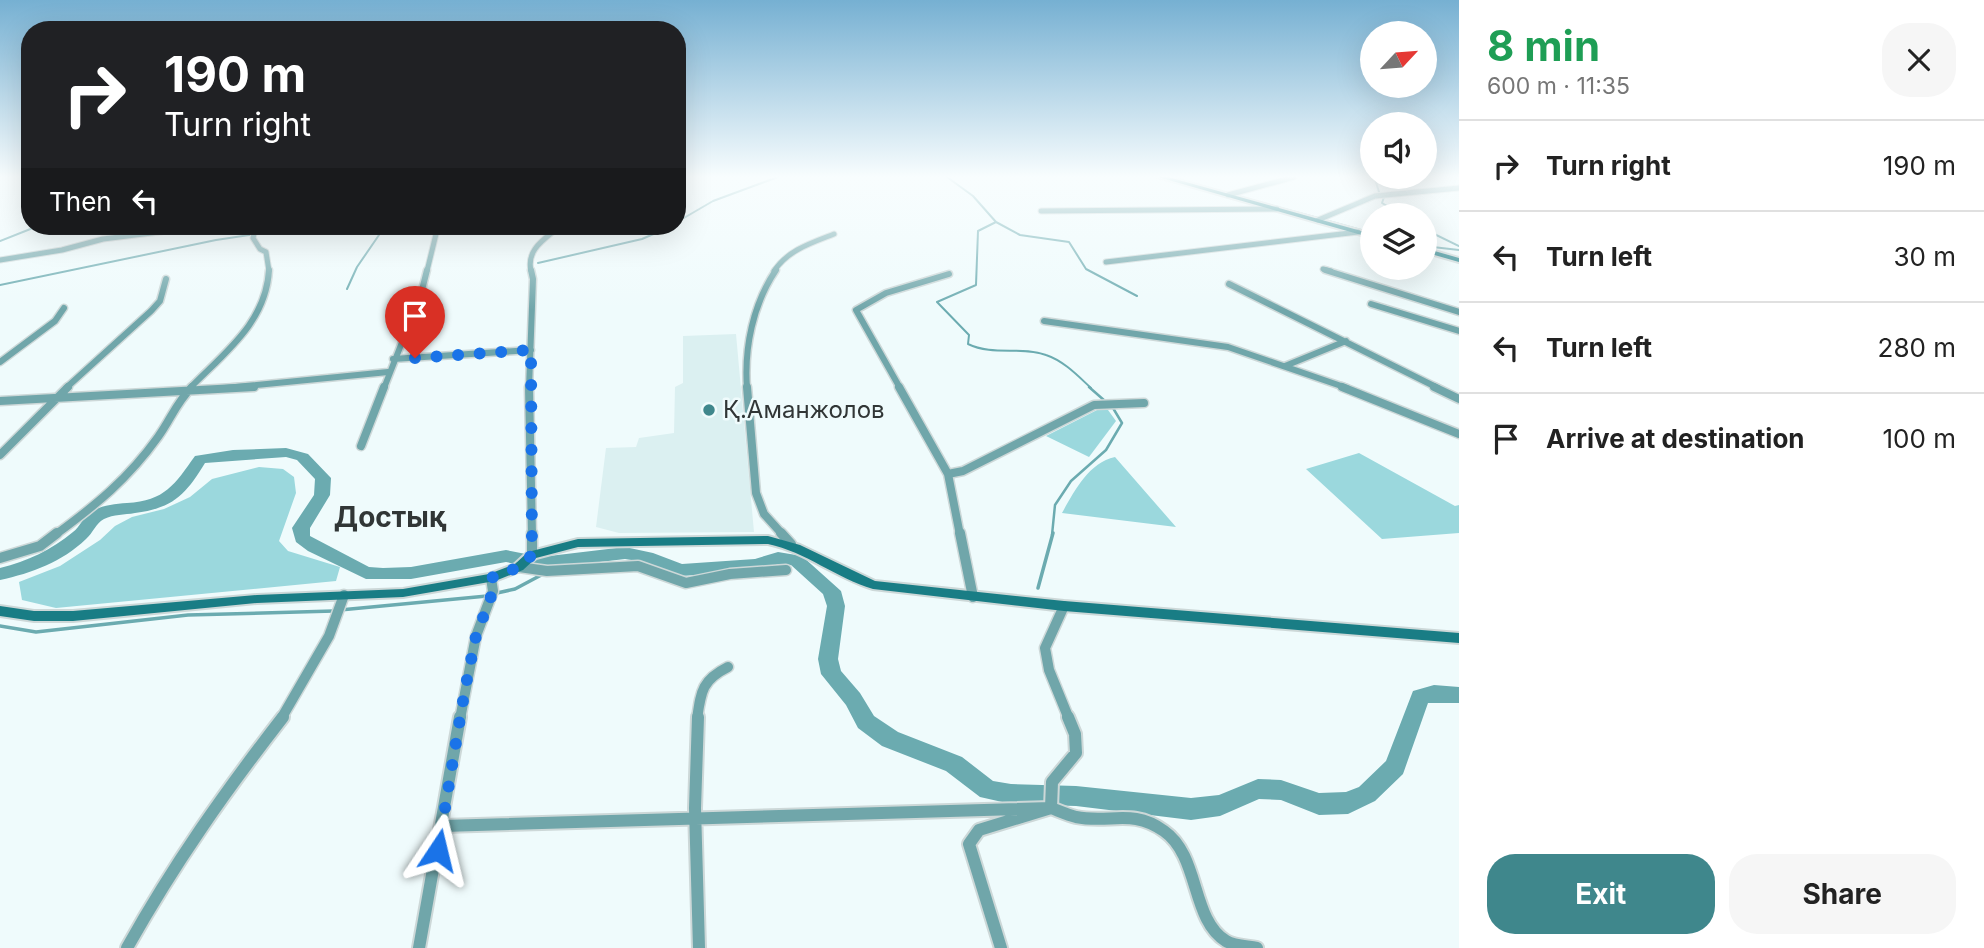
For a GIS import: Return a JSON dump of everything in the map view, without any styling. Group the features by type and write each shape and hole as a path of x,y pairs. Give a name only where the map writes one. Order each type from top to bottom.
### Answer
{"main road":[{"path":"1322,221 1358,232"},
{"path":"1437,254 1459,260"},
{"path":"0,611 34,616 73,616 257,599 404,593 491,578 519,567 532,555 578,543 768,540 791,544 847,576 873,585 1064,606 1459,638"}],"street":[{"path":"1106,262 1358,232"},
{"path":"791,544 764,514 756,493 745,365 750,330 770,278 780,263 799,248 834,233"},
{"path":"0,260 130,235"},
{"path":"0,558 40,546 110,494 159,436 177,402 244,335 263,304 270,262 266,252 260,249 253,238 254,235"},
{"path":"361,446 421,293 436,235"},
{"path":"532,555 533,279 529,261 533,250 550,235"},
{"path":"1323,269 1459,312"},
{"path":"949,274 891,293 860,305 856,310 948,474 974,597"},
{"path":"0,455 55,399 151,311 160,301 166,279"},
{"path":"1229,285 1459,399"},
{"path":"1371,304 1459,331"},
{"path":"0,362 55,321 64,308"},
{"path":"1044,321 1228,347 1380,400 1459,434"},
{"path":"1285,366 1346,341"},
{"path":"393,359 531,350"},
{"path":"0,401 251,387 388,372"},
{"path":"948,474 963,471 1094,405 1144,403"},
{"path":"519,567 538,573 557,573 632,565 650,568 674,581 688,583 724,574 786,570"},
{"path":"419,948 443,826 465,689 476,636 493,591 491,578"},
{"path":"127,948 168,875 236,777 285,714 329,636 344,595"},
{"path":"1051,807 1052,782 1076,753 1075,734 1049,670 1045,648 1064,606"},
{"path":"699,948 695,750 699,697 706,680 728,667"},
{"path":"443,826 1051,807 1077,817 1127,817 1151,822 1178,844 1192,869 1209,925 1226,940 1257,948"},
{"path":"1001,948 969,844 979,830 1051,807"}],"shaded area":[{"name":"Қ.Аманжолов","path":"736,334 754,532 619,533 596,527 606,448 636,447 639,438 674,433 675,387 683,383 683,336"},
{"path":"1099,409 1108,410 1116,421 1089,457 1046,436"},
{"path":"1359,453 1455,506 1459,505 1459,533 1382,539 1306,469"},
{"path":"1115,457 1176,527 1062,513 1090,472 1105,460"},
{"path":"259,467 283,469 294,477 296,493 279,541 288,551 340,567 336,581 56,608 22,600 19,582 60,566 100,540 115,526 132,517 164,509 190,497 212,479"}],"waterway":[{"path":"1329,221 1360,230"},
{"path":"996,222 1020,235 1069,242 1086,269 1137,296"},
{"path":"996,222 978,231 976,285 937,302 969,335 968,344 987,350 1027,351 1046,355 1065,365 1091,388"},
{"path":"0,241 21,233"},
{"path":"0,285 249,235"},
{"path":"347,289 357,267 379,235"},
{"path":"538,263 651,235"},
{"path":"1437,235 1459,246"},
{"path":"1437,247 1459,250"},
{"path":"1089,387 1105,401"},
{"path":"1052,535 1055,505 1071,481 1106,450 1122,423 1113,408"},
{"path":"0,574 53,556 82,534 94,517 110,510 137,508 162,501 181,489 200,459 247,453 286,452 303,457 323,478 322,495 301,528 302,538 314,547 366,573 411,573 506,556 541,563 625,553 647,557 681,570 756,565 778,558 796,560 832,591 836,606 828,659 831,674 853,699 866,722 890,739 954,764 988,790 1011,794 1076,796 1191,809 1220,805 1258,789 1281,790 1319,804 1348,803 1367,794 1395,767 1420,697 1434,693 1459,695"},
{"path":"1038,588 1053,533"},
{"path":"553,567 561,561"},
{"path":"497,593 515,589 545,573"},
{"path":"340,610 487,596"},
{"path":"0,626 36,632 188,615 334,611"}],"place":[{"name":"Қ.Аманжолов","path":"709,410"}],"district":[{"name":"Достық","path":"390,517"}],"route":[{"path":"415,358 531,350 529,386 532,555 519,567 491,578 493,591 476,636 438,850"}]}
